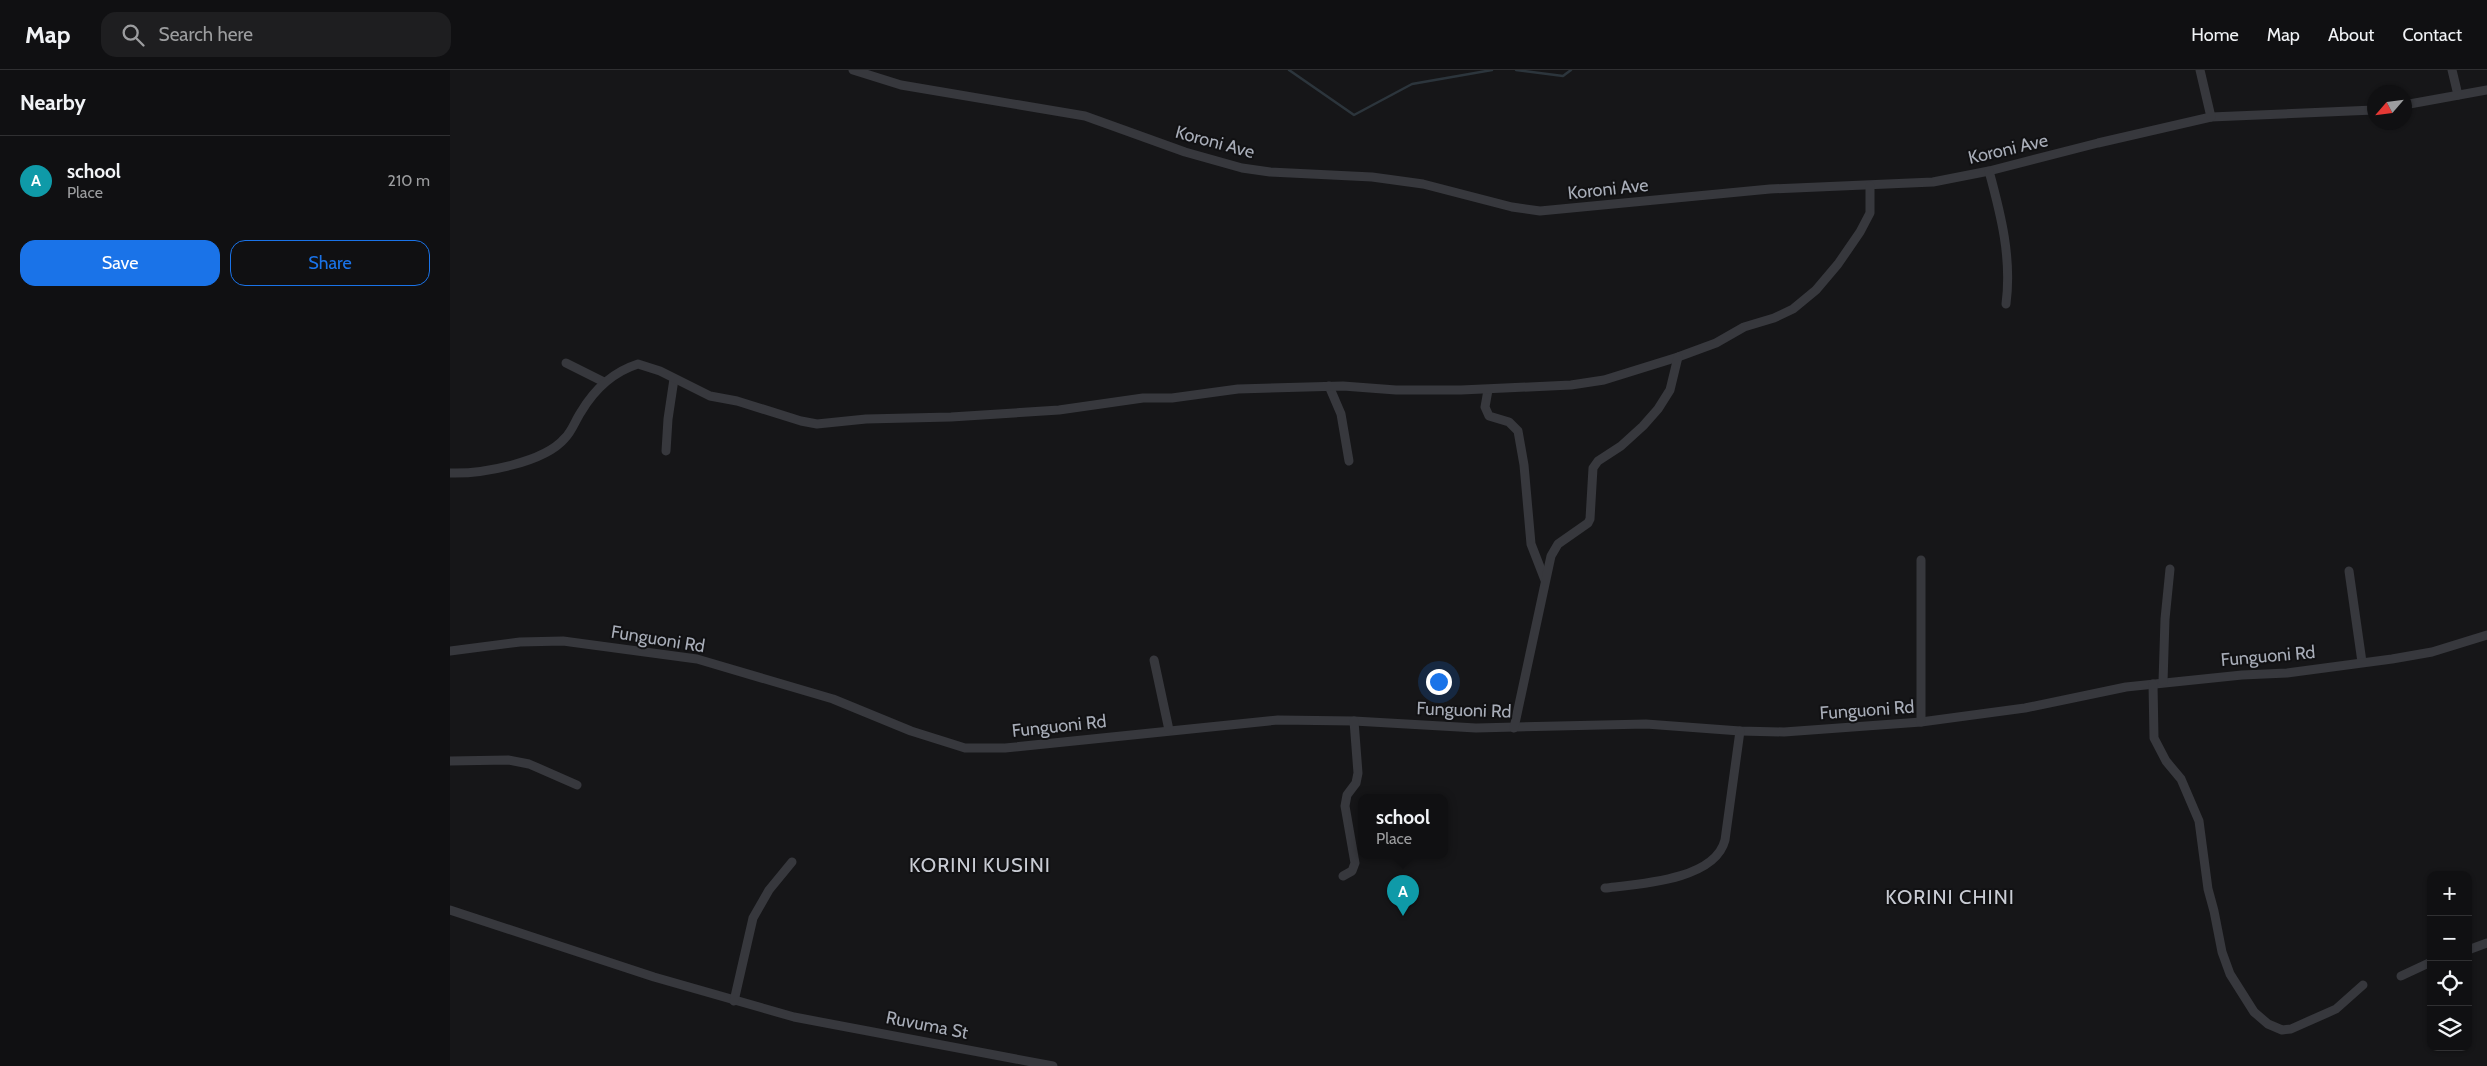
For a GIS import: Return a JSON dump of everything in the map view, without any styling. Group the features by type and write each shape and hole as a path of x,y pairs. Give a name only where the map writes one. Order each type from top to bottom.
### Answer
{"street":[{"name":"Koroni Ave","path":"854,70 901,85 1085,116 1185,152 1242,168 1270,172 1363,176 1423,184 1512,207 1540,211 1770,189 1933,182 1989,171 2211,117 2367,110"},
{"path":"2200,70 2211,117"},
{"path":"2452,70 2458,95"},
{"path":"2412,104 2487,90"},
{"path":"1989,171 2005,240 2009,268 2006,304"},
{"path":"450,473 514,464 543,454 564,439 591,396 604,382 638,364 660,371 710,396 737,401 801,421 817,424 866,419 951,417 1059,410 1143,398 1172,398 1238,389 1329,386 1396,390 1488,390 1592,382 1678,357 1716,343 1756,322 1783,315 1800,304 1838,264 1863,227 1870,213 1870,186"},
{"path":"1514,728 1545,580 1554,550 1585,526 1590,518 1593,468 1598,461 1621,446 1658,409 1670,390 1678,357"},
{"path":"566,363 604,382"},
{"path":"666,451 668,419 674,379"},
{"path":"1329,386 1341,414 1349,461"},
{"path":"1488,390 1486,407 1489,416 1509,422 1518,431 1524,465 1531,544 1545,580"},
{"path":"1921,560 1921,722"},
{"path":"2163,682 2165,619 2170,569"},
{"path":"2349,571 2362,662"},
{"name":"Funguoni Rd","path":"450,651 520,642 563,641 697,659 833,700 911,731 965,748 1005,748 1278,720 1476,728 1646,724 1740,731 1784,732 1921,722 2026,708 2126,686 2287,672 2432,652 2487,635"},
{"path":"1154,660 1169,730"},
{"path":"2153,684 2154,738 2166,761 2181,779 2199,821 2208,889 2222,952 2230,974 2254,1012 2268,1024 2282,1030 2290,1029 2336,1009 2364,985"},
{"path":"1343,876 1352,871 1355,863 1345,806 1347,795 1356,783 1358,773 1354,722"},
{"path":"1605,888 1654,883 1690,872 1719,855 1725,840 1740,731"},
{"path":"450,761 508,760 528,764 577,785"},
{"path":"734,1001 753,918 769,890 792,862"},
{"name":"Ruvuma St","path":"450,910 734,1001 794,1017 1053,1066"},
{"path":"2472,949 2487,943"},
{"path":"2401,976 2427,964"}],"waterway":[{"path":"1289,70 1354,115 1412,84 1492,70"},
{"path":"1516,70 1563,76 1571,70"}],"place":[{"name":"school","path":"1403,916"}],"district":[{"name":"KORINI KUSINI","path":"980,865"},
{"name":"KORINI CHINI","path":"1950,897"}]}
